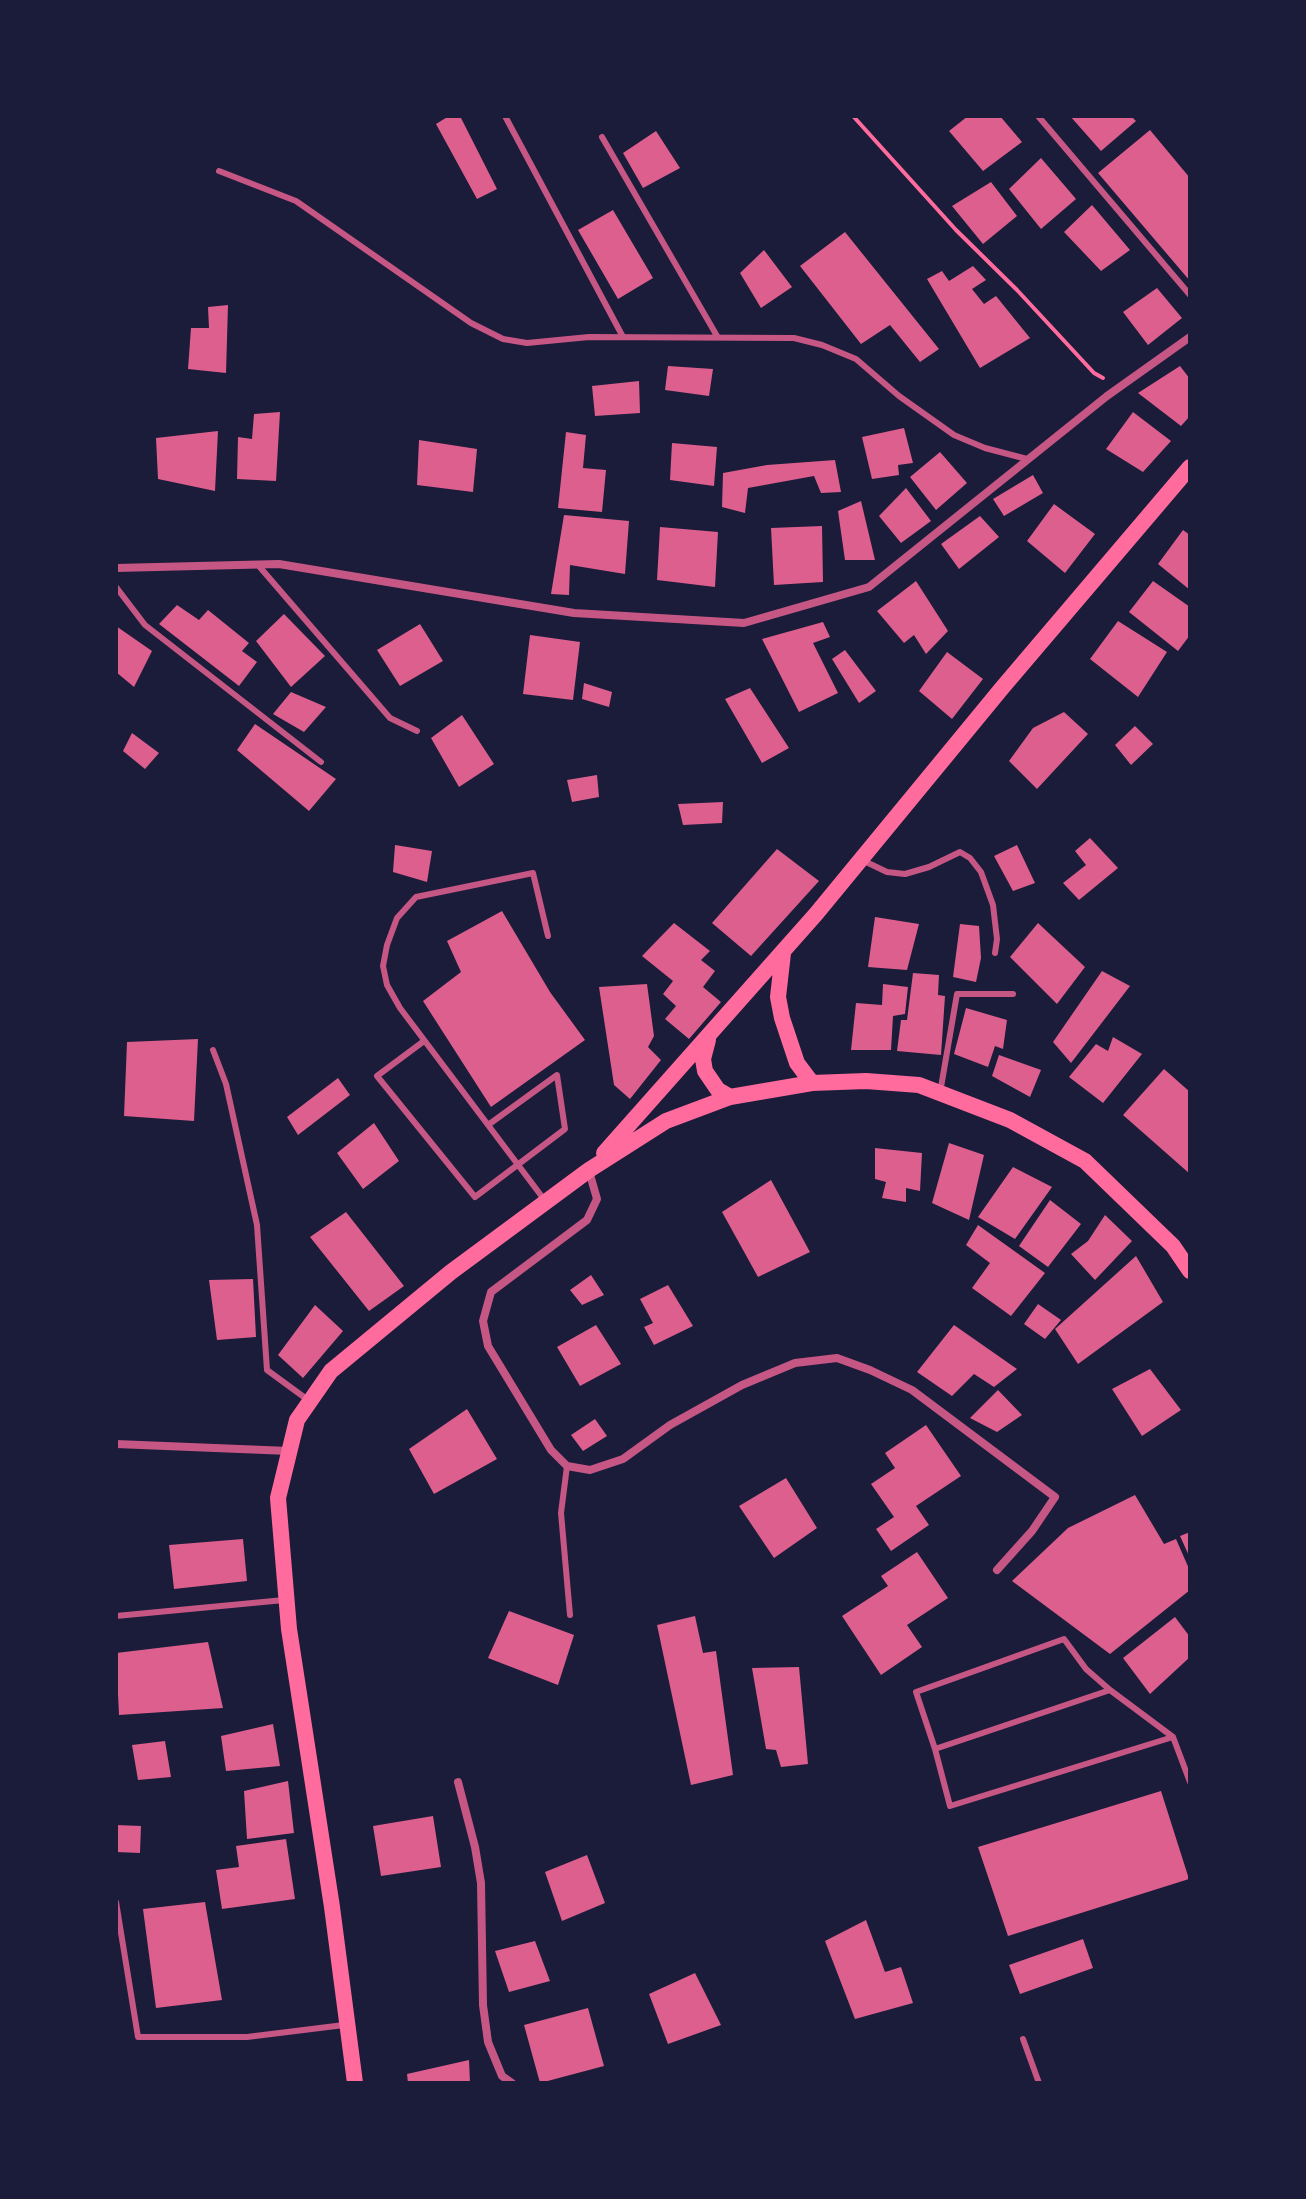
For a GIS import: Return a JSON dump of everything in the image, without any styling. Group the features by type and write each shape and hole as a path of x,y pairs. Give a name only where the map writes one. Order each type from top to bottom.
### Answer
{"main road":[{"path":"589,1170 784,952 1190,467"},
{"path":"784,952 778,997 782,1018 797,1063 812,1083"},
{"path":"710,1035 703,1059 705,1071 718,1090 730,1097"},
{"path":"355,2083 286,1600 278,1498 297,1420 331,1371 451,1272 589,1170 666,1121 730,1097 812,1083 866,1081 919,1085 1010,1120 1085,1161 1173,1246 1190,1271"}],"street":[{"path":"116,568 279,564 574,613 744,623 869,587 1119,387 1190,337"},
{"path":"589,1170 597,1199 587,1220 491,1292 483,1321 488,1346 551,1450 567,1466 590,1470 623,1459 670,1425 742,1385 795,1363 837,1358 912,1390 1055,1497 1032,1531 997,1570"},
{"path":"116,1444 290,1451"},
{"path":"458,1782 481,1883 483,2005 488,2042 502,2076 512,2083"}],"lane":[{"path":"505,116 623,337"},
{"path":"1038,116 1190,295"},
{"path":"602,137 717,336"},
{"path":"219,171 296,201 471,323 503,339 527,343 589,337 794,338 856,359 899,396 954,435 985,448 1027,459"},
{"path":"258,565 390,718 417,731"},
{"path":"116,587 145,625 321,762"},
{"path":"861,859 887,872 905,874 929,867 960,852 970,858 981,872 993,905 997,939 995,953"},
{"path":"546,1202 400,1008 387,985 383,966 397,918 416,897 533,873 548,936"},
{"path":"940,1093 957,994 1013,994"},
{"path":"424,1041 377,1076 475,1197 565,1129 557,1075 488,1125"},
{"path":"213,1050 226,1084 257,1225 267,1370 310,1401"},
{"path":"567,1466 561,1513 570,1615"},
{"path":"116,1616 286,1600"},
{"path":"1173,1737 950,1806 916,1692 1064,1639 1086,1669 1173,1737 1190,1782"},
{"path":"935,1749 1110,1690"},
{"path":"116,1902 138,2037 247,2037 347,2025"},
{"path":"1023,2039 1039,2083"}],"path":[{"path":"853,116 956,230 1094,373 1119,387"}],"building":[{"path":"449,116 460,116 497,189 477,199 436,124"},
{"path":"968,116 1000,116 1022,142 983,171 949,131"},
{"path":"1070,116 1131,116 1136,121 1101,151"},
{"path":"1150,130 1190,178 1190,281 1098,173"},
{"path":"656,131 680,168 643,188 623,153"},
{"path":"1041,158 1076,199 1041,229 1009,189"},
{"path":"991,182 1017,216 983,244 952,206"},
{"path":"1092,205 1130,250 1101,271 1064,232"},
{"path":"613,210 653,278 618,299 578,230"},
{"path":"845,232 939,349 920,362 890,325 861,344 800,266"},
{"path":"764,250 792,287 761,308 740,273"},
{"path":"973,266 986,280 972,289 984,304 996,296 1030,338 980,368 927,279 942,271 949,281"},
{"path":"1157,288 1182,318 1148,345 1123,312"},
{"path":"228,305 226,373 188,369 191,328 209,328 208,307"},
{"path":"668,366 713,369 709,396 665,390"},
{"path":"1180,366 1190,379 1190,416 1181,426 1138,393"},
{"path":"639,381 640,413 595,416 592,386"},
{"path":"280,412 276,481 237,479 238,437 252,439 254,414"},
{"path":"1133,412 1171,441 1143,472 1106,449"},
{"path":"904,428 913,463 898,465 899,475 872,479 862,437"},
{"path":"218,431 215,491 158,479 156,438"},
{"path":"566,432 586,435 583,468 606,470 602,512 558,508"},
{"path":"419,440 477,449 473,492 417,485"},
{"path":"672,443 717,447 714,486 670,480"},
{"path":"940,452 967,483 936,510 910,477"},
{"path":"835,460 841,492 821,493 814,476 748,488 745,513 722,507 723,473 767,465"},
{"path":"1033,475 1043,493 1004,516 993,499"},
{"path":"906,488 931,521 901,543 879,516"},
{"path":"861,501 875,560 845,560 838,511"},
{"path":"1054,504 1095,534 1065,573 1027,541"},
{"path":"564,515 629,521 625,574 570,565 569,595 551,594"},
{"path":"980,516 999,537 959,569 941,544"},
{"path":"822,526 823,582 774,585 771,528"},
{"path":"660,527 718,532 715,587 657,580"},
{"path":"1183,530 1190,535 1190,590 1158,564"},
{"path":"916,581 948,631 926,654 914,635 904,643 877,611"},
{"path":"1153,581 1190,607 1190,635 1178,651 1129,612"},
{"path":"177,605 199,620 208,610 249,643 242,651 257,662 239,686 159,624"},
{"path":"284,614 325,656 291,687 256,641"},
{"path":"1118,621 1167,652 1138,697 1090,659"},
{"path":"823,622 830,637 813,643 838,693 799,712 762,639"},
{"path":"420,624 443,661 400,686 377,650"},
{"path":"116,626 152,651 134,687 116,672"},
{"path":"530,635 580,642 573,700 523,694"},
{"path":"845,650 876,691 859,703 832,659"},
{"path":"947,652 983,679 952,719 919,691"},
{"path":"584,683 612,692 609,707 582,699"},
{"path":"750,688 789,748 762,763 725,699"},
{"path":"291,692 326,707 304,732 273,714"},
{"path":"1064,712 1088,734 1037,789 1009,761 1033,728"},
{"path":"462,715 494,764 459,787 431,738"},
{"path":"255,724 336,779 309,811 237,750"},
{"path":"1135,726 1153,744 1131,765 1115,745"},
{"path":"132,733 159,753 145,769 123,751"},
{"path":"597,775 599,797 572,802 567,780"},
{"path":"723,802 722,823 683,825 678,804"},
{"path":"1090,838 1118,868 1079,900 1063,883 1086,865 1075,851"},
{"path":"395,845 432,851 427,882 393,872"},
{"path":"1017,845 1035,883 1013,891 994,856"},
{"path":"777,849 819,881 751,956 712,923"},
{"path":"502,911 550,992 585,1040 491,1107 423,1001 461,972 447,941"},
{"path":"875,917 919,924 907,970 868,967"},
{"path":"674,923 710,951 701,960 715,971 703,987 721,1002 689,1039 665,1019 676,1006 663,994 673,981 642,956"},
{"path":"1038,923 1085,967 1057,1004 1010,957"},
{"path":"960,924 979,926 981,958 976,982 953,977"},
{"path":"1102,971 1130,986 1071,1063 1053,1042"},
{"path":"913,973 939,975 938,995 945,996 941,1055 897,1051 901,1020 907,1020"},
{"path":"647,984 654,1036 648,1047 661,1060 630,1099 614,1085 599,987"},
{"path":"883,984 908,987 905,1014 893,1016 891,1050 851,1050 856,1003 882,1005"},
{"path":"966,1008 1007,1020 1003,1049 995,1046 988,1067 954,1054"},
{"path":"1113,1037 1142,1054 1103,1103 1069,1077 1096,1044 1108,1051"},
{"path":"198,1039 194,1121 124,1116 127,1042"},
{"path":"999,1055 1041,1070 1030,1097 992,1076"},
{"path":"1164,1069 1190,1092 1190,1174 1123,1115"},
{"path":"338,1078 350,1095 298,1135 287,1117"},
{"path":"374,1123 399,1161 363,1189 337,1153"},
{"path":"949,1143 984,1155 969,1220 932,1203"},
{"path":"875,1148 922,1153 920,1191 906,1188 906,1202 882,1198 886,1182 875,1179"},
{"path":"1013,1167 1052,1187 1015,1239 978,1217"},
{"path":"771,1180 810,1252 758,1277 722,1212"},
{"path":"1050,1200 1081,1224 1048,1267 1019,1246"},
{"path":"346,1212 404,1286 369,1311 310,1237"},
{"path":"1105,1215 1132,1241 1095,1280 1071,1254 1088,1241"},
{"path":"978,1225 1045,1273 1011,1316 972,1288 990,1263 966,1245"},
{"path":"1136,1256 1163,1302 1078,1364 1055,1329"},
{"path":"591,1275 604,1295 582,1305 570,1290"},
{"path":"253,1279 256,1337 217,1340 209,1280"},
{"path":"668,1285 693,1326 654,1345 644,1327 653,1323 640,1299"},
{"path":"1038,1304 1061,1320 1045,1339 1024,1324"},
{"path":"315,1305 343,1331 303,1378 278,1355"},
{"path":"596,1325 621,1364 580,1386 557,1347"},
{"path":"954,1325 1017,1369 994,1387 974,1374 952,1396 917,1372"},
{"path":"1150,1369 1181,1410 1142,1436 1112,1389"},
{"path":"998,1390 1022,1415 997,1432 970,1418"},
{"path":"467,1409 497,1459 434,1494 409,1449"},
{"path":"595,1419 607,1436 583,1451 571,1435"},
{"path":"926,1425 961,1476 916,1506 929,1525 891,1551 876,1529 894,1517 871,1484 895,1468 885,1453"},
{"path":"786,1478 817,1528 774,1558 739,1506"},
{"path":"1135,1495 1164,1544 1176,1539 1190,1571 1190,1590 1110,1654 1012,1581 1068,1528"},
{"path":"1190,1532 1190,1558 1180,1536"},
{"path":"243,1539 247,1581 174,1589 169,1545"},
{"path":"917,1552 948,1598 907,1625 922,1647 881,1675 842,1616 888,1586 881,1576"},
{"path":"509,1611 574,1635 558,1685 488,1658"},
{"path":"695,1616 703,1653 716,1651 733,1775 691,1785 657,1625"},
{"path":"1175,1617 1190,1637 1190,1657 1150,1694 1123,1658"},
{"path":"208,1642 223,1708 119,1715 116,1653"},
{"path":"799,1667 808,1764 781,1767 776,1750 766,1749 752,1668"},
{"path":"273,1724 280,1766 226,1771 221,1736"},
{"path":"165,1741 171,1777 138,1780 132,1745"},
{"path":"288,1781 294,1833 247,1839 244,1791"},
{"path":"1161,1791 1189,1879 1008,1936 978,1847"},
{"path":"433,1816 441,1867 381,1876 373,1826"},
{"path":"116,1825 141,1826 140,1853 116,1852"},
{"path":"286,1839 295,1899 222,1909 216,1870 239,1867 236,1846"},
{"path":"587,1855 605,1903 562,1921 545,1872"},
{"path":"205,1902 222,2000 156,2008 143,1909"},
{"path":"866,1920 885,1972 901,1967 913,2003 855,2019 825,1941"},
{"path":"1083,1939 1093,1968 1020,1994 1009,1965"},
{"path":"535,1941 550,1981 509,1992 495,1951"},
{"path":"695,1973 721,2025 668,2044 649,1994"},
{"path":"588,2008 604,2066 540,2083 524,2025"},
{"path":"469,2060 470,2083 408,2083 407,2074"}]}
